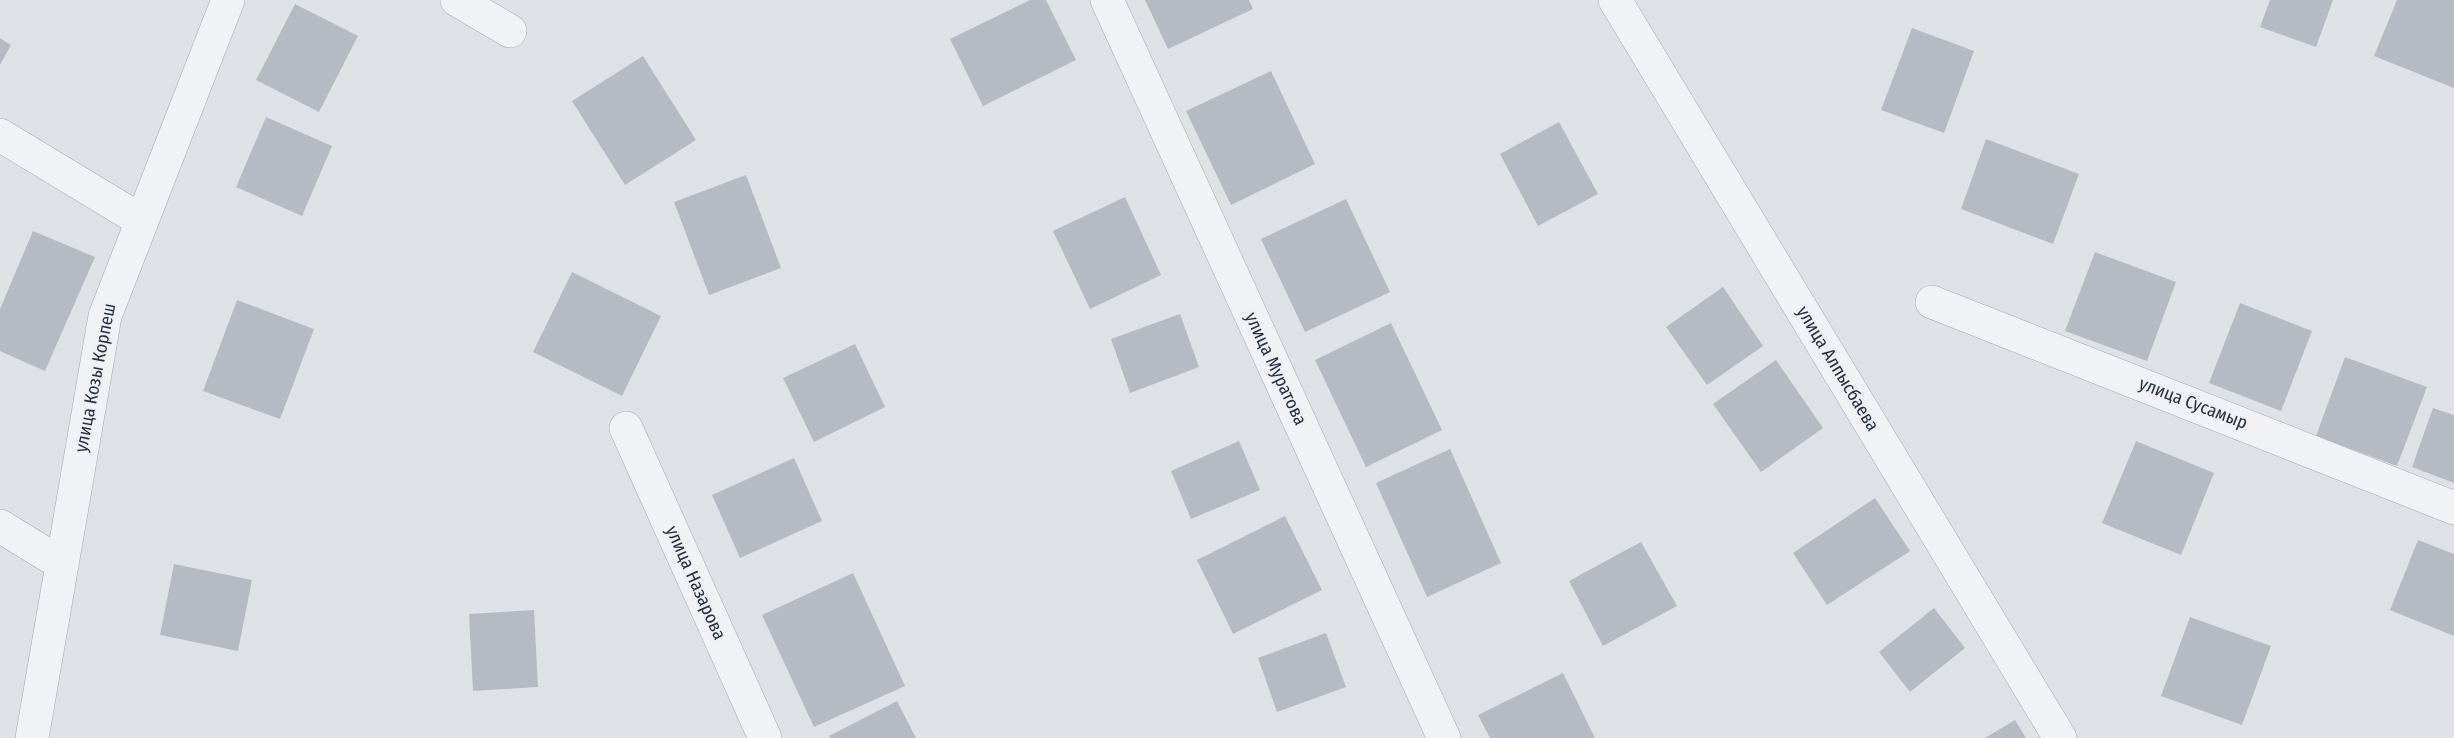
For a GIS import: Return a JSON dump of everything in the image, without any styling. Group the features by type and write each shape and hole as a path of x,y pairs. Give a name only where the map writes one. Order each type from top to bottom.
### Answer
{"street":[{"name":"улица Козы Корпеш","path":"32,738 105,316 228,0"},
{"path":"457,0 510,31"},
{"name":"улица Муратова","path":"1107,0 1444,738"},
{"name":"улица Алпысбаева","path":"1615,0 2060,738"},
{"path":"0,135 142,221"},
{"name":"улица Сусамыр","path":"1932,302 2454,508"},
{"name":"улица Назарова","path":"626,428 765,738"},
{"path":"0,526 62,564"}],"building":[{"path":"1030,0 1046,0 1076,60 983,106 950,39"},
{"path":"1145,0 1249,0 1253,9 1168,49"},
{"path":"2270,0 2333,0 2316,47 2260,27"},
{"path":"2397,0 2454,0 2454,88 2374,56"},
{"path":"295,4 358,36 319,112 256,80"},
{"path":"1912,28 1974,51 1944,133 1881,110"},
{"path":"0,38 11,45 0,65"},
{"path":"643,56 696,140 625,185 572,101"},
{"path":"1271,71 1315,164 1231,205 1186,111"},
{"path":"266,117 332,146 302,216 236,187"},
{"path":"1559,122 1598,194 1538,226 1500,154"},
{"path":"1986,139 2079,174 2053,244 1961,209"},
{"path":"746,175 781,268 709,295 674,202"},
{"path":"1125,197 1161,275 1090,309 1053,231"},
{"path":"1346,199 1390,292 1305,332 1261,239"},
{"path":"33,231 95,257 45,371 0,351 0,309"},
{"path":"2095,252 2176,282 2147,361 2065,331"},
{"path":"572,272 661,316 622,396 533,352"},
{"path":"1723,287 1763,346 1707,385 1666,327"},
{"path":"237,300 314,329 280,419 203,391"},
{"path":"2240,303 2312,331 2281,411 2209,383"},
{"path":"1180,314 1199,367 1130,393 1111,339"},
{"path":"1391,323 1442,430 1366,467 1315,360"},
{"path":"855,344 885,407 814,442 783,378"},
{"path":"2345,357 2427,387 2397,466 2316,436"},
{"path":"1776,360 1823,428 1761,472 1713,404"},
{"path":"2433,408 2454,415 2454,483 2412,467"},
{"path":"1239,441 1260,490 1191,519 1171,471"},
{"path":"2136,441 2214,473 2181,555 2102,523"},
{"path":"1450,449 1501,563 1427,597 1376,483"},
{"path":"794,458 822,521 740,558 712,495"},
{"path":"1875,498 1910,551 1827,605 1793,553"},
{"path":"1285,516 1322,590 1233,634 1197,560"},
{"path":"2418,540 2454,554 2454,636 2390,610"},
{"path":"1641,542 1677,606 1603,646 1569,581"},
{"path":"174,564 252,580 238,651 160,635"},
{"path":"853,573 905,686 814,727 762,615"},
{"path":"1934,608 1965,648 1910,692 1879,652"},
{"path":"534,610 538,687 473,691 469,614"},
{"path":"2190,617 2271,646 2242,725 2161,696"},
{"path":"1326,633 1346,687 1277,712 1258,658"},
{"path":"1563,673 1595,738 1490,738 1478,715"},
{"path":"897,701 916,738 830,738 829,736"},
{"path":"2015,720 2026,738 1985,738"}]}
